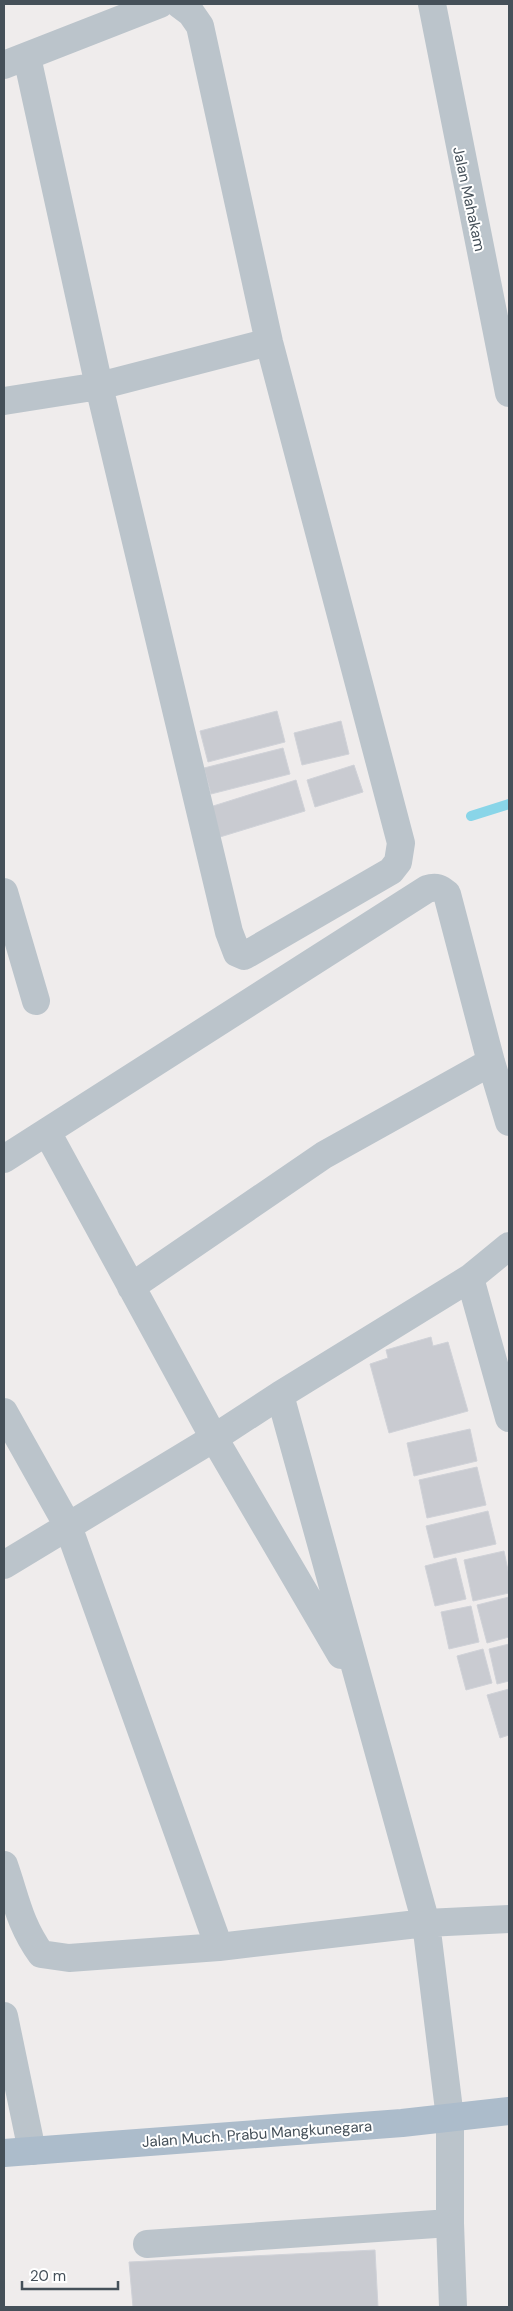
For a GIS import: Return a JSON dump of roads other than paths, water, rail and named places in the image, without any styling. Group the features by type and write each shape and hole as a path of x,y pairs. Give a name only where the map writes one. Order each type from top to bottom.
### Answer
{"main road":[{"name":"Jalan Much. Prabu Mangkunegara","path":"4,2153 509,2112"}],"street":[{"path":"160,4 15,61 99,386 229,932 237,953 244,956 391,870 401,853 401,842 269,342 200,26 191,13 179,4"},
{"name":"Jalan Mahakam","path":"432,4 456,136 509,393"},
{"path":"4,401 99,386 269,342"},
{"path":"4,1159 410,900 435,887 442,889 448,894 491,1062 509,1122"},
{"path":"4,892 36,1001"},
{"path":"132,1287 324,1155 491,1062"},
{"path":"47,1132 214,1438 361,1688"},
{"path":"4,1565 214,1438 470,1278 509,1246"},
{"path":"470,1278 509,1418"},
{"path":"280,1395 426,1924 450,2118 450,2222 453,2307"},
{"path":"4,1412 68,1526 219,1947"},
{"path":"4,1865 14,1903 29,1938 41,1954 69,1958 219,1947 426,1924 509,1919"},
{"path":"4,2016 32,2151"},
{"path":"147,2244 450,2222"}],"waterway":[{"path":"471,816 509,804"}]}
